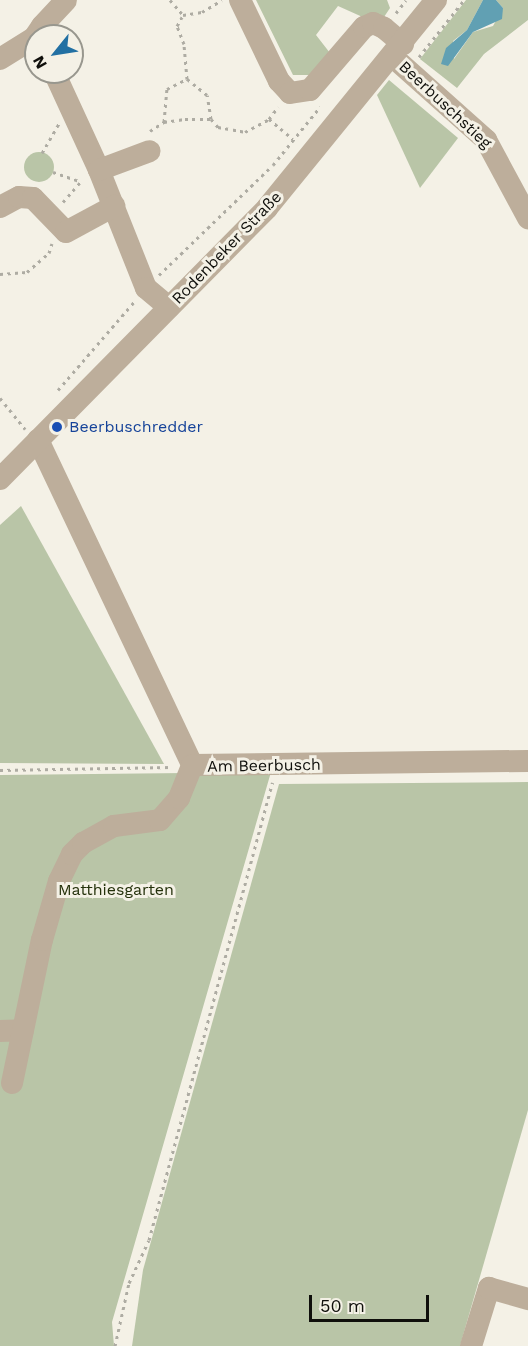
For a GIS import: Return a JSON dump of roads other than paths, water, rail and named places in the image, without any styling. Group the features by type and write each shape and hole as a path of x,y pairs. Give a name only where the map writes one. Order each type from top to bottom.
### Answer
{"street":[{"path":"47,24 66,0"},
{"name":"Beerbuschstieg","path":"240,0 279,81 290,93 310,90 364,27 373,23 384,28 401,57 486,140 528,218"},
{"name":"Rodenbeker Straße","path":"0,479 28,432 170,307 294,178 401,57 436,0"},
{"path":"0,59 24,46"},
{"path":"60,84 99,170 146,288 170,307"},
{"path":"99,170 142,153"},
{"path":"0,207 19,197 33,198 66,232 114,206"},
{"path":"12,1083 42,940 60,881 72,854 83,843 114,826 160,820 179,798 192,765 28,432"},
{"name":"Am Beerbusch","path":"192,765 277,766 528,761"},
{"path":"0,1031 23,1030"},
{"path":"471,1346 489,1288 528,1299"}],"water":[{"path":"483,0 496,0 503,8 502,19 473,32 448,66 441,64 446,48 467,30"}],"place":[{"name":"Beerbuschredder","path":"57,427"}],"park label":[{"name":"Matthiesgarten","path":"116,890"}]}
